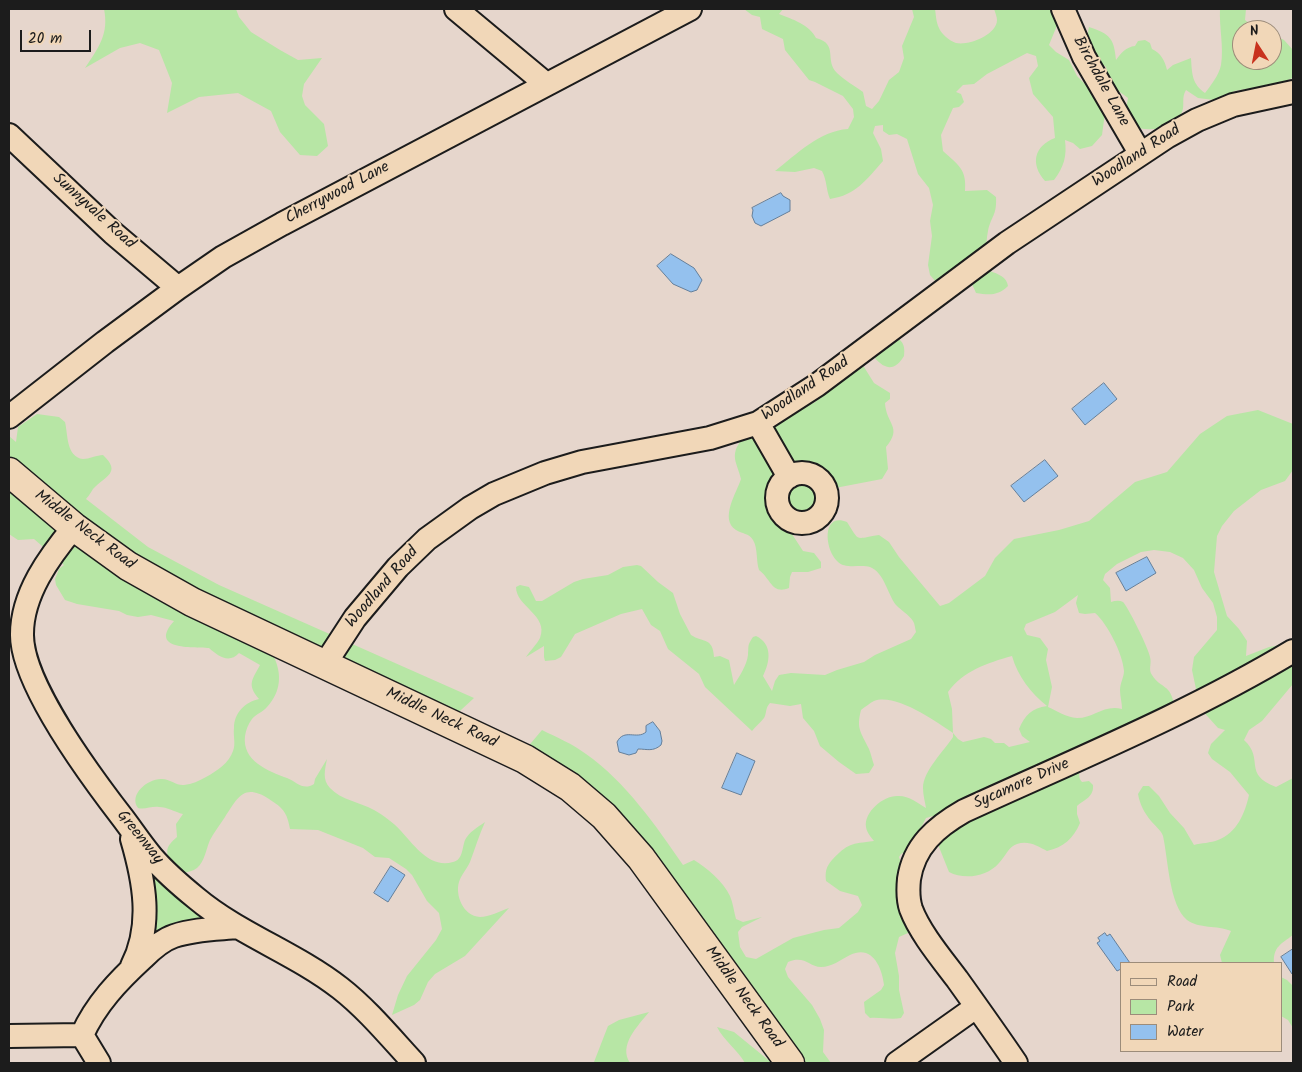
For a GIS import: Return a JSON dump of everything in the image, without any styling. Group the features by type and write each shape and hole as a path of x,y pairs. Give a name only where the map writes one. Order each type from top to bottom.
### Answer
{"main road":[{"name":"Middle Neck Road","path":"9,472 74,527 147,578 192,602 526,759 570,787 597,810 641,858 790,1063"}],"street":[{"path":"456,9 546,84"},
{"name":"Cherrywood Lane","path":"9,417 98,347 223,257 690,9"},
{"name":"Birchdale Lane","path":"1063,9 1084,57 1140,154"},
{"name":"Woodland Road","path":"325,664 355,618 398,566 427,539 448,523 494,494 545,473 582,462 710,438 758,423 817,385 1007,243 1183,127 1216,112 1252,100 1293,92"},
{"name":"Sunnyvale Road","path":"9,135 113,232 178,288"},
{"path":"758,423 790,477"},
{"name":"Greenway","path":"74,527 50,558 32,590 22,624 23,647 29,669 73,749 151,856 174,879 197,899 238,927 285,952 339,988 367,1012 414,1063"},
{"name":"Sycamore Drive","path":"1016,1063 938,953 911,911 908,894 910,872 915,856 925,840 941,826 964,811 1182,712 1293,652"},
{"path":"128,825 142,871 145,899 141,942 129,971"},
{"path":"82,1035 94,1012 106,995 157,945 172,937 192,932 238,927"},
{"path":"897,1063 976,1007"},
{"path":"9,1036 82,1035"},
{"path":"82,1035 99,1063"}],"green space":[{"path":"104,9 236,9 239,17 251,32 280,50 298,60 322,58 304,84 302,96 305,105 324,124 328,146 317,156 300,155 280,132 271,111 238,93 199,97 167,113 172,83 159,50 140,43 120,48 85,68 102,40 105,26"},
{"path":"744,9 783,9 779,14 810,29 816,38 827,44 833,68 846,81 863,92 866,106 872,109 879,101 889,80 899,72 904,58 902,46 914,17 912,9 935,9 937,23 942,33 956,43 967,43 987,35 996,25 997,20 994,9 1069,9 1058,23 1049,45 1069,60 1077,76 1098,97 1105,113 1102,135 1092,146 1080,149 1073,143 1065,140 1066,151 1064,161 1054,180 1045,181 1040,175 1036,156 1042,146 1055,138 1053,117 1033,94 1029,78 1038,66 1036,56 1027,53 987,74 974,84 963,85 956,92 961,94 964,102 959,107 953,108 941,135 943,151 963,172 965,191 987,190 996,197 996,208 987,236 987,256 990,271 1004,278 1008,286 997,293 981,294 976,293 972,284 957,287 937,283 930,275 928,265 932,236 930,221 933,205 929,188 918,174 907,139 897,134 889,135 883,131 883,125 875,126 873,133 881,149 883,161 860,186 847,194 830,199 822,171 814,168 795,172 775,171 809,144 827,134 848,129 854,117 853,109 843,96 809,80 785,50 783,39 762,29 760,17 752,15"},
{"path":"1220,9 1246,9 1245,20 1232,20 1232,70 1282,70 1282,39 1293,50 1292,78 1282,83 1234,91 1227,97 1214,100 1198,98 1186,90 1182,112 1173,122 1167,126 1153,129 1133,126 1126,109 1128,98 1110,82 1106,67 1094,54 1089,44 1089,27 1102,32 1110,38 1116,60 1126,49 1135,46 1138,41 1145,40 1150,43 1152,49 1162,58 1167,70 1173,65 1191,58 1192,74 1195,82 1205,93 1217,76 1221,65"},
{"path":"896,337 902,343 904,350 904,356 898,364 887,367 875,358 868,357 859,363 864,367 874,383 890,393 890,399 885,403 893,435 886,447 888,469 882,479 835,488 827,485 816,473 804,468 787,463 775,470 774,501 777,511 803,551 814,553 821,562 821,568 808,572 792,572 789,588 783,590 775,588 759,570 756,547 753,540 736,530 731,525 729,519 731,505 741,479 735,459 738,445 742,439 801,404 808,405 814,403 822,394 831,369"},
{"path":"1258,410 1293,424 1293,470 1285,481 1261,490 1234,511 1222,526 1217,536 1214,572 1227,616 1247,641 1246,656 1269,647 1293,643 1293,684 1262,721 1249,730 1244,740 1253,754 1256,771 1266,782 1276,787 1293,778 1293,935 1276,949 1274,962 1222,962 1220,955 1231,931 1192,923 1181,913 1176,904 1170,881 1163,836 1146,815 1139,798 1138,794 1143,786 1149,786 1184,828 1194,845 1215,841 1230,833 1239,822 1249,795 1230,772 1212,759 1208,753 1211,744 1225,730 1218,728 1200,708 1192,670 1194,657 1217,630 1217,617 1213,603 1202,588 1194,570 1183,558 1170,552 1154,550 1141,552 1117,564 1105,574 1103,580 1110,588 1111,602 1120,601 1125,605 1149,652 1151,673 1171,693 1174,705 1133,726 1129,723 1124,733 1081,764 1080,780 1082,782 1089,781 1093,785 1093,789 1088,797 1077,806 1080,823 1071,838 1063,845 1047,851 1029,843 1017,844 1012,847 994,868 975,876 961,876 949,872 939,847 938,817 926,818 910,849 899,857 904,872 912,928 908,933 899,937 895,953 899,976 899,990 904,1013 901,1018 870,1018 865,1013 864,1002 881,990 884,985 881,971 870,955 858,952 825,967 799,960 788,962 785,969 788,977 812,1005 820,1019 824,1030 823,1052 831,1063 790,1063 641,858 520,756 542,730 576,747 614,777 639,805 683,865 694,860 719,880 730,896 736,919 743,922 762,917 742,927 738,932 740,947 746,957 756,959 793,938 839,928 858,912 862,905 858,896 840,891 826,881 828,865 846,847 874,841 867,831 866,821 871,811 886,799 901,796 913,800 926,808 923,791 926,775 953,737 953,733 926,715 904,704 883,700 874,701 861,710 859,722 860,730 874,765 869,773 856,774 820,746 814,731 803,718 801,704 790,706 770,703 764,718 752,731 705,687 699,674 668,649 660,631 651,625 642,609 621,614 575,634 561,657 555,660 545,661 544,646 526,657 539,640 542,630 536,617 517,594 516,587 520,585 529,587 536,601 542,601 574,582 608,575 623,567 641,566 673,593 680,614 691,635 709,643 712,646 714,657 720,656 729,660 734,685 746,663 751,640 756,636 761,639 768,648 767,665 763,676 772,691 779,675 791,673 825,675 864,662 911,639 916,632 913,621 893,601 882,579 875,570 866,566 840,564 833,556 828,541 828,534 829,527 833,522 839,520 847,522 859,538 879,535 889,542 899,557 940,606 949,603 985,576 995,558 1014,539 1059,530 1089,521 1135,482 1167,472 1200,434 1227,416","holes":["1078,595 1076,603 1079,613 1095,613 1100,618 1118,648 1124,671 1120,690 1122,709 1110,708 1089,716 1077,718 1048,707 1052,687 1046,660 1048,649 1040,638 1027,635 1024,629 1026,624 1055,612","1012,656 1026,684 1047,706 1033,710 1021,724 1019,729 1022,736 1030,742 1009,747 1004,743 995,743 991,739 984,737 963,742 958,739 953,733 952,709 948,692 954,685 968,673"]},
{"path":"37,414 59,417 65,422 71,450 77,457 85,459 103,455 109,461 111,466 110,474 93,489 86,499 148,547 219,585 474,698 448,722 282,644 274,657 279,676 275,695 265,709 252,719 245,734 245,745 248,752 258,764 303,786 307,787 314,784 327,759 325,778 327,785 334,792 369,807 385,817 417,849 437,862 453,862 459,859 467,837 485,822 470,862 459,882 459,899 465,909 474,916 483,917 509,908 465,956 435,974 428,982 420,1000 414,1005 392,1015 398,995 407,976 436,940 442,929 439,913 427,901 412,875 389,858 375,857 363,848 318,830 290,829 286,814 281,808 260,794 248,792 238,798 212,837 204,858 197,868 183,873 169,863 168,848 177,837 176,824 183,814 162,807 138,808 136,797 138,792 146,784 157,779 165,779 181,785 187,785 210,775 226,763 234,748 234,723 238,713 249,703 259,699 255,694 252,682 260,665 239,653 231,658 224,658 209,648 184,647 169,642 166,637 167,630 174,621 151,615 138,617 127,615 119,611 77,604 65,600 56,585 55,579 59,569 64,565 34,539 18,540 9,534 9,436 16,442 18,427"},
{"path":"802,473 811,475 822,484 827,498 825,507 816,518 802,523 793,521 782,512 777,498 779,489 788,478"},
{"path":"151,856 238,927 192,931 129,971"},
{"path":"1282,978 1293,986 1293,1028 1288,1020 1282,1017"},
{"path":"649,1012 628,1043 626,1049 630,1063 591,1063 594,1062 608,1026 619,1020"},
{"path":"717,1027 734,1032 772,1063 745,1063"}],"water":[{"path":"781,193 790,200 790,211 761,226 755,223 752,216 752,208"},
{"path":"671,254 694,268 702,280 697,290 691,292 673,284 657,266"},
{"path":"1104,383 1117,399 1085,425 1072,409"},
{"path":"1045,460 1058,476 1024,502 1011,486"},
{"path":"1147,557 1156,573 1126,591 1116,573"},
{"path":"653,722 660,731 661,745 653,749 638,749 636,753 629,755 619,752 617,742 620,738 627,735 642,734 646,732 646,726"},
{"path":"737,753 755,761 741,795 722,788"},
{"path":"391,866 405,875 388,902 374,893"},
{"path":"1105,933 1107,936 1110,934 1129,962 1120,962 1120,970 1117,971 1097,943 1100,941 1098,938"},
{"path":"1293,949 1293,973 1292,974 1281,957"}]}
